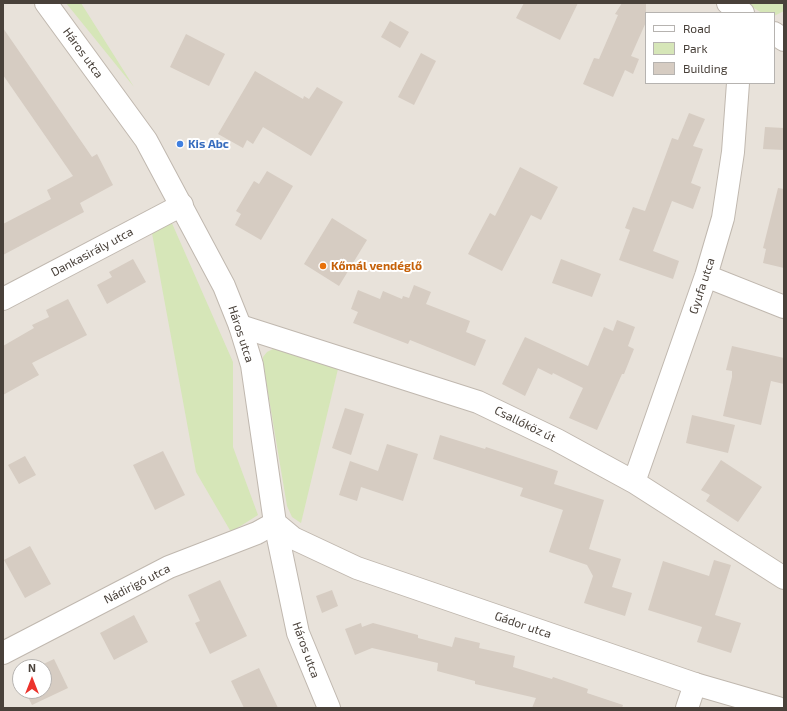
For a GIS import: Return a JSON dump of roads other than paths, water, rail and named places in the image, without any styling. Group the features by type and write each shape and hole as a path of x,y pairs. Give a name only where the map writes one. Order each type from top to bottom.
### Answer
{"street":[{"name":"Háros utca","path":"46,3 146,140 224,286 240,326 252,365 275,524 298,633 329,708"},
{"path":"728,3 742,12"},
{"name":"Gyufa utca","path":"634,482 706,276 723,218 729,187 738,84"},
{"name":"Dankasirály utca","path":"3,299 182,205"},
{"path":"706,276 784,308"},
{"name":"Csallóköz út","path":"240,326 478,402 557,440 634,482 784,578"},
{"name":"Nádirigó utca","path":"3,653 169,567 275,524"},
{"name":"Gádor utca","path":"275,524 293,538 358,568 695,684 778,708"},
{"path":"687,708 695,684"}],"place":[{"name":"Kis Abc","path":"180,144"},
{"name":"Kőmál vendéglő","path":"323,266"}]}
